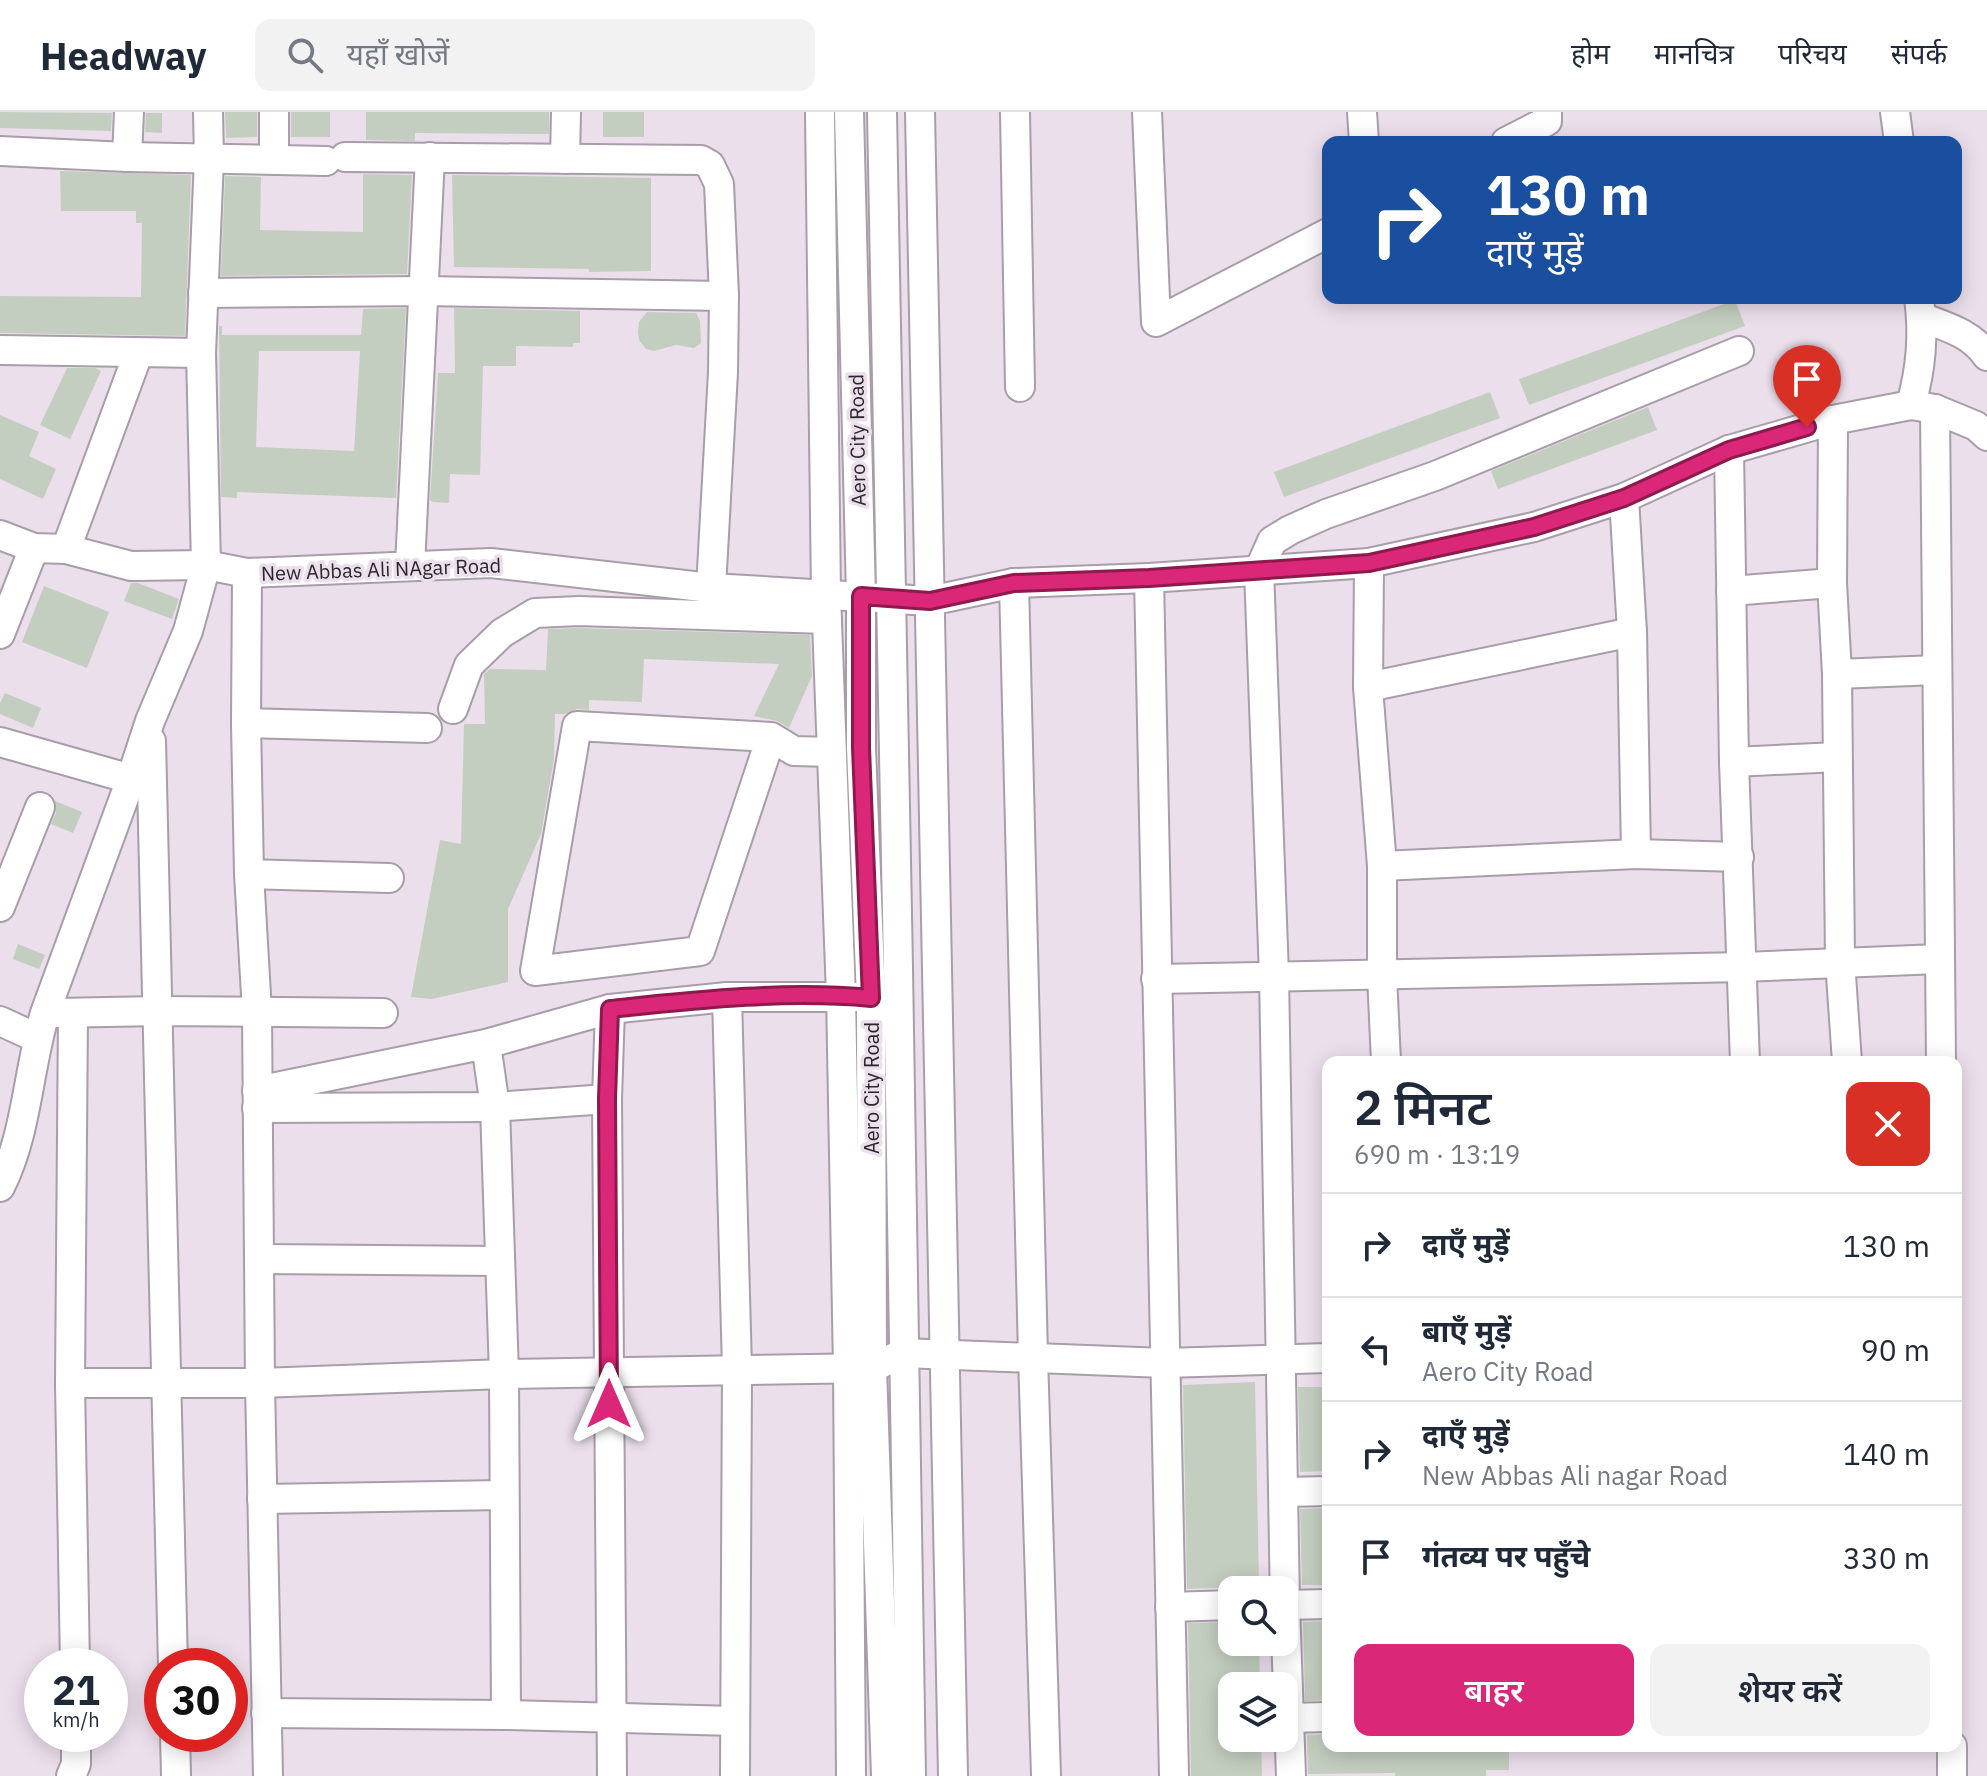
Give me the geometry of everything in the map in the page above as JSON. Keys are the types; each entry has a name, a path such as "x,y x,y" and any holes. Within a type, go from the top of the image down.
{"street":[{"path":"127,157 129,112"},
{"path":"6,1175 41,1025 150,721 188,631 206,565 201,353 208,112"},
{"path":"274,112 274,160"},
{"path":"565,159 566,112"},
{"path":"820,112 826,607 860,1368 851,1776"},
{"name":"Aero City Road","path":"849,112 861,596 861,748 871,998 860,1368 886,1776"},
{"name":"Aero City Road","path":"882,112 894,598 911,1776"},
{"path":"920,112 953,1776"},
{"path":"1015,112 1020,387"},
{"path":"1147,112 1156,322 1322,236"},
{"path":"1362,112 1364,136"},
{"path":"1518,136 1547,121 1547,112"},
{"path":"1895,112 1898,136"},
{"path":"0,151 274,160 430,157 701,160 710,165 719,184 724,296 711,588"},
{"path":"410,566 430,157"},
{"path":"203,293 424,291 724,296"},
{"path":"1941,1056 1937,670 1920,372 1921,315 1970,337 1987,356"},
{"path":"0,350 201,353"},
{"path":"1284,1576 1274,975 1259,570 1272,541 1290,530 1326,514 1435,476 1739,351"},
{"path":"66,549 138,354"},
{"path":"894,598 930,601 1014,583 1149,578 1369,563 1534,527 1624,498 1729,450 1833,420 1923,407 1976,426 1987,436"},
{"path":"1833,420 1832,583 1837,674 1840,961 1847,1056"},
{"path":"1729,450 1734,762 1745,1056"},
{"path":"1624,498 1632,632 1636,854"},
{"name":"New Abbas Ali NAgar Road","path":"0,535 34,548 66,549 131,566 206,565 247,573 491,563 711,588 826,607 861,596 894,598"},
{"path":"0,634 34,548"},
{"path":"1369,563 1368,687 1382,866 1386,1056"},
{"path":"247,573 246,723 249,874 257,1012 268,1776"},
{"path":"1149,578 1174,1776"},
{"path":"1014,583 1046,1776"},
{"path":"1731,591 1832,583"},
{"path":"453,709 469,665 502,633 535,613 826,607"},
{"path":"1368,687 1632,632"},
{"path":"1837,674 1937,670"},
{"path":"150,721 173,1648"},
{"path":"246,723 427,728"},
{"path":"771,737 700,951 535,971 577,726 771,737 794,751 831,752"},
{"path":"0,742 131,779"},
{"path":"1734,762 1837,757"},
{"path":"0,907 40,807"},
{"path":"1382,866 1636,854 1739,857"},
{"path":"249,874 389,878"},
{"path":"1156,979 1743,967 1939,959"},
{"path":"257,1099 486,1044 610,1009 727,997 841,995 871,998"},
{"path":"727,997 737,1369 735,1776"},
{"path":"610,1009 607,1099 612,1776"},
{"path":"0,1021 41,1025 73,1013 159,1011 383,1013"},
{"path":"73,1013 70,1383 75,1648"},
{"path":"486,1044 495,1107 504,1374 506,1715"},
{"path":"257,1099 495,1107 607,1099"},
{"path":"260,1259 499,1261"},
{"path":"70,1383 260,1383 504,1374 860,1368 903,1365 946,1354 1165,1363 1322,1358"},
{"path":"1284,1492 1322,1491"},
{"path":"262,1499 503,1495"},
{"path":"1298,1605 1322,1604"},
{"path":"1170,1607 1218,1605"},
{"path":"266,1713 735,1721"},
{"path":"1298,1718 1322,1717"},
{"path":"71,1776 76,1764 76,1752"},
{"path":"175,1752 176,1776"},
{"path":"1290,1752 1291,1776"},
{"path":"1952,1752 1952,1776"}],"building":[{"path":"0,112 112,113 111,131 0,128"},
{"path":"225,112 257,112 257,137 226,138"},
{"path":"291,112 330,112 330,137 291,137"},
{"path":"366,112 549,112 549,134 415,133 415,141 366,140"},
{"path":"603,112 644,112 644,137 603,137"},
{"path":"146,113 162,113 162,133 145,132"},
{"path":"60,171 191,175 185,336 0,333 0,296 141,297 142,223 136,223 136,211 61,211"},
{"path":"363,174 412,175 407,274 221,276 225,176 261,177 260,230 363,232"},
{"path":"452,175 651,178 651,271 454,267"},
{"path":"1724,304 1737,304 1745,326 1529,405 1519,379"},
{"path":"406,308 396,498 237,492 237,498 221,497 219,326 222,326 222,335 361,335 363,309","holes":["259,351 360,351 354,451 256,447"]},
{"path":"454,308 580,311 580,343 573,343 573,347 516,346 516,366 483,366 480,475 450,474 449,503 433,502 430,500 438,373 455,373"},
{"path":"647,312 696,313 700,321 701,343 694,348 676,345 654,351 646,349 639,340 638,332 639,322"},
{"path":"67,368 95,368 101,371 70,439 40,425"},
{"path":"1490,392 1500,418 1284,497 1274,472"},
{"path":"1648,407 1657,430 1498,489 1491,471"},
{"path":"0,415 39,432 29,456 56,469 43,499 0,479"},
{"path":"131,583 179,599 172,619 124,601"},
{"path":"44,586 109,612 87,668 22,642"},
{"path":"548,629 810,635 812,676 789,728 777,721 754,716 779,664 644,659 642,702 589,700 589,710 555,714 554,759 541,834 508,909 508,982 432,999 411,997 440,840 461,844 464,724 485,724 484,674 490,669 546,670"},
{"path":"5,693 41,708 33,728 0,714 0,703"},
{"path":"55,801 82,812 73,833 51,824 56,813"},
{"path":"18,944 45,955 39,969 13,959"},
{"path":"1255,1382 1259,1576 1218,1576 1218,1588 1187,1589 1183,1385"},
{"path":"1298,1387 1322,1387 1322,1471 1300,1472"},
{"path":"1322,1508 1322,1585 1302,1585 1300,1509"},
{"path":"1322,1621 1322,1700 1305,1701 1303,1622"},
{"path":"1218,1622 1218,1656 1259,1656 1260,1672 1218,1672 1218,1752 1261,1752 1262,1776 1191,1776 1188,1623"},
{"path":"1322,1734 1322,1752 1509,1752 1509,1770 1486,1770 1486,1776 1308,1774 1307,1735"}],"route":[{"path":"609,1404 607,1099 610,1009 727,997 841,995 871,998 861,748 861,596 930,601 1014,583 1149,578 1369,563 1534,527 1624,498 1729,450 1807,427"}]}
